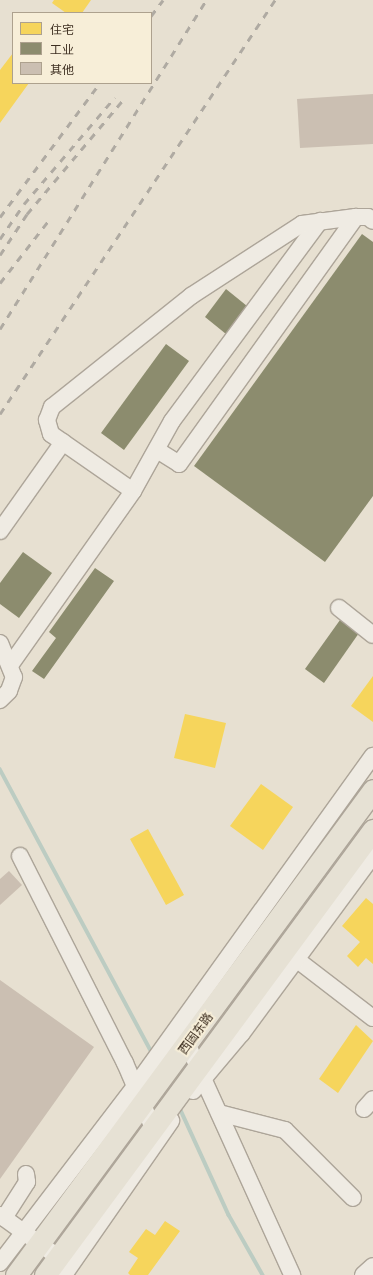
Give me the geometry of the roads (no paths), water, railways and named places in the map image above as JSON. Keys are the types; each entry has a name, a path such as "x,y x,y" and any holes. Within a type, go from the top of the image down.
{"main road":[{"name":"西固东路","path":"16,1275 31,1237 373,790"},
{"name":"西固东路","path":"45,1275 61,1266 160,1125 197,1077 373,830"}],"street":[{"path":"133,491 63,442 48,427 52,407 191,296 302,224 320,220 367,218"},
{"path":"157,450 179,464 367,218"},
{"path":"11,664 133,491 172,421 320,220"},
{"path":"0,531 63,442"},
{"path":"339,608 373,635"},
{"path":"0,643 11,664 14,677 9,690 0,700"},
{"path":"292,1275 218,1113 177,1046 373,756"},
{"path":"197,1077 242,1033 373,855"},
{"path":"20,856 141,1093 160,1125"},
{"path":"296,959 373,1018"},
{"path":"218,1113 285,1130 352,1198"},
{"path":"26,1174 25,1185 2,1217 31,1237 61,1266"},
{"path":"0,1262 31,1237"},
{"path":"363,1275 373,1266"}],"waterway":[{"path":"0,769 153,1054"},
{"path":"179,1106 229,1215 263,1275"}],"railway":[{"path":"152,15 163,0"},
{"path":"0,329 206,0"},
{"path":"0,414 275,0"},
{"path":"0,217 99,84"},
{"path":"0,239 24,204 115,97"},
{"path":"0,255 27,214 123,100"},
{"path":"0,283 49,220"}]}
